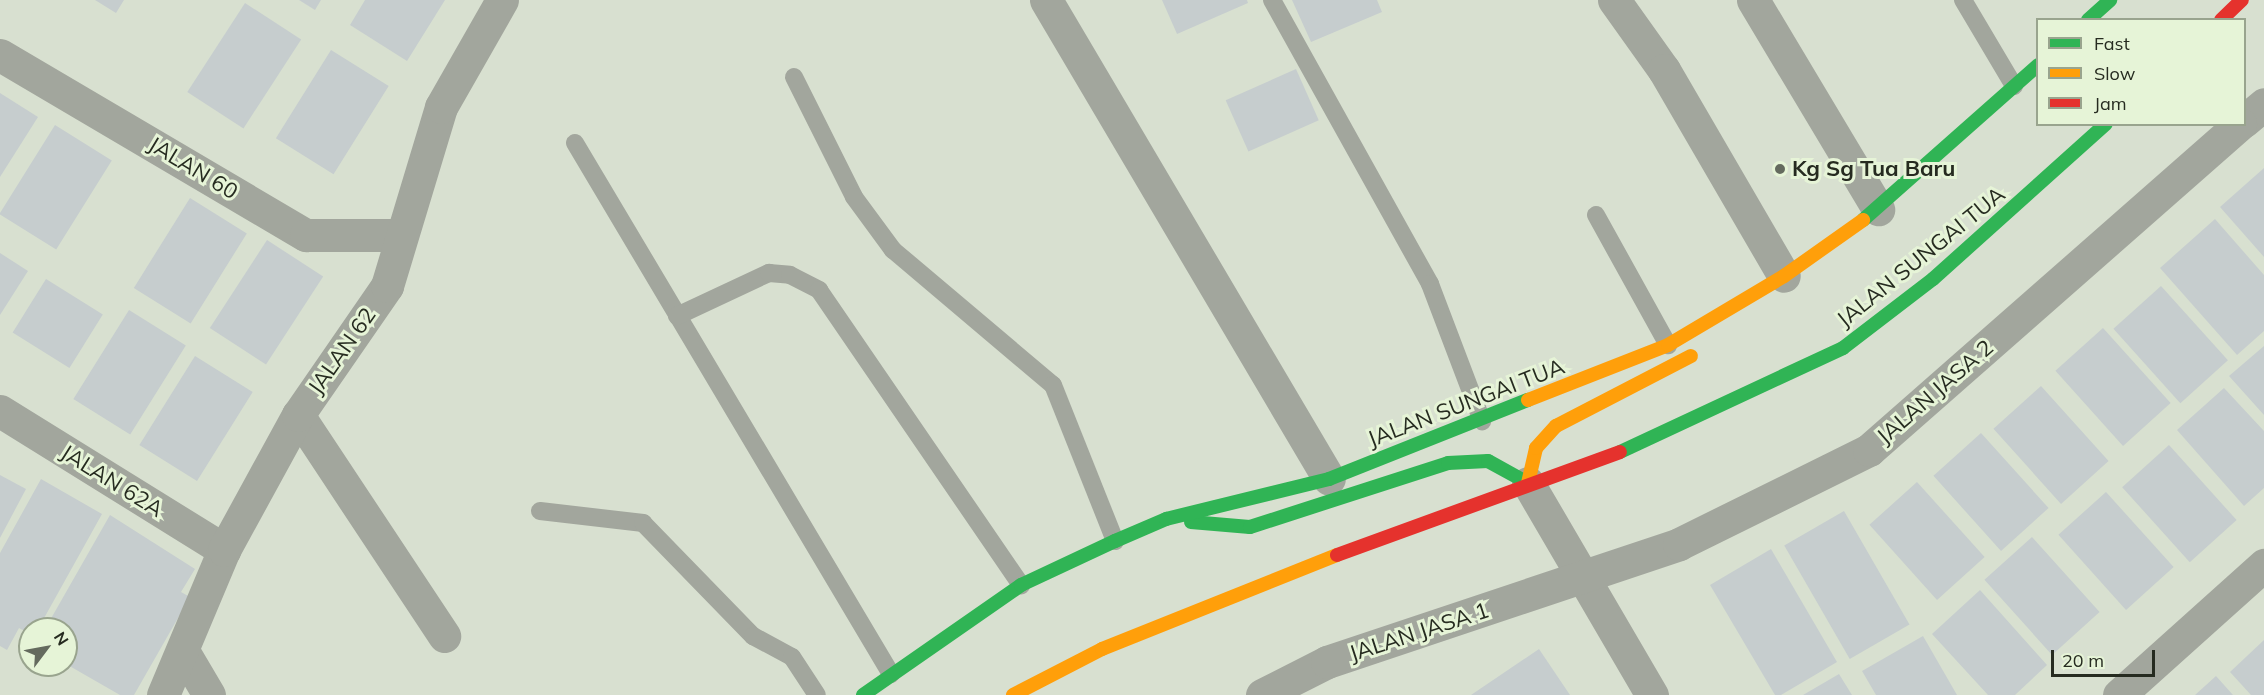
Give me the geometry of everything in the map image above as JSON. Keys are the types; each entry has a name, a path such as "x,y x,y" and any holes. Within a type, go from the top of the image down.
{"main road":[{"path":"2090,18 2110,0"},
{"path":"2223,18 2242,0"},
{"name":"JALAN SUNGAI TUA","path":"863,695 1021,585 1115,541 1166,519 1329,479 1482,422 1668,345 1784,276 1878,209 2036,66"},
{"name":"JALAN SUNGAI TUA","path":"1013,695 1102,648 1242,590 1684,427 1843,348 1933,279 2104,126"},
{"path":"1166,519 1250,527 1448,463 1488,461 1528,483 1536,448 1556,426 1703,344 1745,299"}],"street":[{"name":"JALAN 62","path":"163,695 224,550 298,415 387,286 398,235 441,107 502,0"},
{"path":"1046,0 1329,479"},
{"path":"1614,0 1664,70 1784,276"},
{"path":"1754,0 1878,209"},
{"name":"JALAN 60","path":"0,55 306,235 398,235"},
{"path":"2246,119 2264,104"},
{"name":"JALAN JASA 2","path":"1580,580 1679,544 1869,450 2238,126"},
{"name":"JALAN 62A","path":"0,411 224,550"},
{"path":"298,415 444,636"},
{"path":"1528,483 1580,580 1652,695"},
{"path":"2119,695 2264,565"},
{"name":"JALAN JASA 1","path":"1262,694 1328,662 1580,580"},
{"path":"183,651 209,695"}],"lane":[{"path":"1272,0 1430,284 1482,422"},
{"path":"1963,0 2014,86"},
{"path":"2081,0 2090,18"},
{"path":"794,77 854,197 893,250 1053,385 1115,541"},
{"path":"575,143 891,674"},
{"path":"1596,216 1668,345"},
{"path":"677,316 769,273 790,275 819,290 1021,585"},
{"path":"540,511 643,523 753,636 792,657 817,695"}],"building":[{"path":"95,0 124,0 116,13"},
{"path":"299,0 321,0 315,10"},
{"path":"365,0 445,0 407,61 350,25"},
{"path":"1162,0 1247,0 1248,3 1177,34"},
{"path":"1292,0 1377,0 1382,12 1311,42"},
{"path":"245,3 301,39 243,128 187,92"},
{"path":"331,50 389,86 334,174 276,138"},
{"path":"1296,69 1319,120 1248,151 1226,100"},
{"path":"0,93 38,117 0,177"},
{"path":"55,125 112,161 56,250 0,214"},
{"path":"2264,168 2264,257 2220,207"},
{"path":"190,198 247,234 191,323 134,288"},
{"path":"2215,219 2264,275 2264,331 2237,355 2160,268"},
{"path":"267,240 323,276 266,365 210,328"},
{"path":"0,253 28,271 0,315"},
{"path":"46,279 103,315 69,368 13,332"},
{"path":"2161,286 2228,360 2180,403 2113,329"},
{"path":"129,310 186,346 130,435 73,399"},
{"path":"2103,328 2171,403 2123,446 2055,371"},
{"path":"2264,346 2264,415 2229,376"},
{"path":"195,356 253,392 197,481 139,445"},
{"path":"2041,386 2109,461 2061,504 1993,429"},
{"path":"2224,388 2264,431 2264,488 2244,506 2177,430"},
{"path":"1981,433 2049,508 2001,551 1933,476"},
{"path":"2169,445 2237,520 2190,562 2122,487"},
{"path":"0,475 26,489 0,538"},
{"path":"41,479 102,514 45,617 18,617 18,630 7,650 0,646 0,553"},
{"path":"1917,482 1985,557 1937,600 1869,525"},
{"path":"2106,492 2174,567 2126,610 2058,535"},
{"path":"1844,511 1910,624 1850,659 1784,546"},
{"path":"110,515 195,569 181,592 190,597 134,695 120,695 78,671 78,617 52,617"},
{"path":"2032,537 2100,612 2052,655 1984,580"},
{"path":"1771,549 1837,662 1781,695 1775,695 1710,585"},
{"path":"1980,590 2047,665 2015,695 1988,695 1932,634"},
{"path":"1923,636 1957,695 1876,695 1862,671"},
{"path":"2264,640 2264,695 2251,695 2230,672"},
{"path":"1539,649 1570,695 1471,695"},
{"path":"1839,674 1852,695 1803,695"},
{"path":"2216,676 2233,695 2195,695"}],"traffic: fast":[{"path":"2090,18 2110,0"},
{"path":"1863,220 2036,67"},
{"path":"1620,452 1843,348 1933,279 2104,126"},
{"path":"863,695 1021,585 1115,541 1166,519 1329,479 1528,400"},
{"path":"1191,522 1250,527 1448,463 1488,461 1528,483"}],"traffic: slow":[{"path":"1528,400 1668,345 1784,276 1863,220"},
{"path":"1528,483 1536,448 1556,426 1691,356"},
{"path":"1013,695 1102,649 1337,555"}],"traffic: jam":[{"path":"2223,18 2242,0"},
{"path":"1337,555 1620,452"}],"place":[{"name":"Kg Sg Tua Baru","path":"1780,169"}]}
